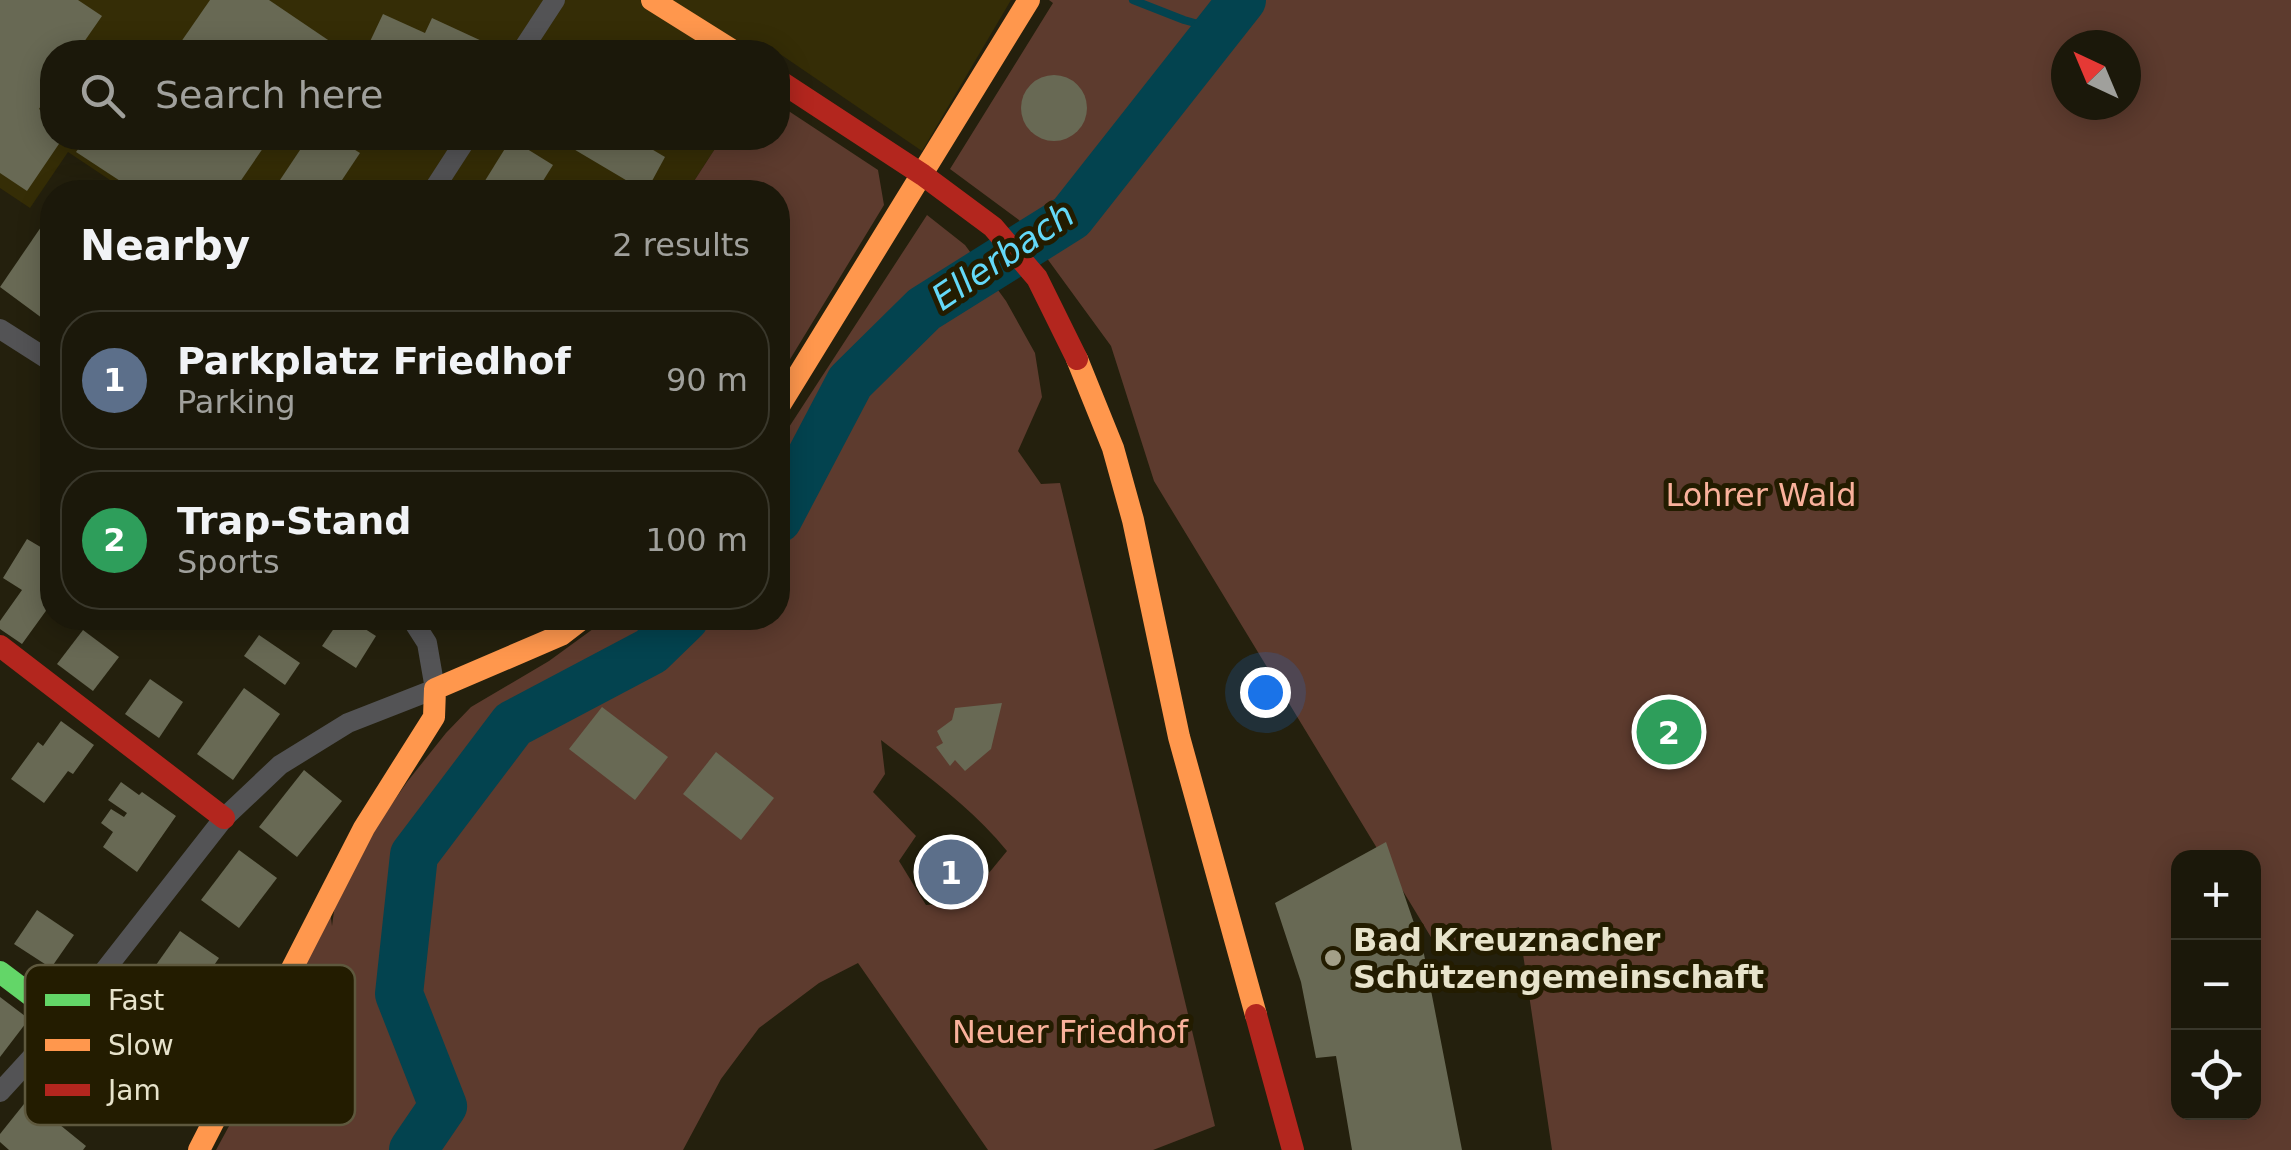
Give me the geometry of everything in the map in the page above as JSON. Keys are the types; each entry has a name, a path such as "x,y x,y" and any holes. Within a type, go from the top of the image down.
{"street":[{"path":"529,40 555,0"},
{"path":"652,0 717,40"},
{"path":"790,389 1029,0"},
{"path":"790,88 992,227 1037,278 1071,343 1113,448 1137,537 1178,738 1293,1150"},
{"path":"440,180 459,150"},
{"path":"0,328 40,354"},
{"path":"294,965 364,828 434,717 435,689 427,643 418,630"},
{"path":"109,965 224,818 280,765 348,722 435,689 567,630"},
{"path":"0,646 224,818"},
{"path":"0,972 25,991"},
{"path":"0,1092 25,1065"},
{"path":"199,1150 212,1125"}],"shaded area":[{"path":"0,0 1011,0 922,151 790,61 790,40 40,40 40,150 714,150 695,180 110,180 68,152 49,180 40,180 40,193 30,208 0,188"}],"green space":[{"name":"Lohrer Wald","path":"1049,0 2291,0 2291,1150 1552,1150 1519,927 1440,952 1154,481 1111,346 1019,220 950,169 1053,3"},
{"path":"790,112 878,170 884,205 790,359 790,180 695,180 714,150 790,150"},
{"name":"Neuer Friedhof","path":"927,215 965,245 1006,301 1035,353 1042,397 1018,451 1041,484 1060,483 1215,1126 1153,1150 988,1150 858,963 819,983 759,1028 721,1079 683,1150 216,1150 230,1125 355,1125 355,965 300,965 328,895 332,926 338,882 446,733 471,707 549,661 592,630 790,630 790,426","holes":["881,740 931,779 1007,851 965,902 926,905 899,861 916,836 873,792 885,774"]}],"building":[{"path":"0,0 78,0 102,16 85,40 40,40 40,150 55,150 27,191 0,173"},
{"path":"210,0 269,0 328,40 182,40"},
{"path":"383,14 425,33 432,18 480,40 371,40"},
{"path":"1054,75 1077,85 1087,108 1077,131 1054,141 1031,131 1021,108 1031,85"},
{"path":"262,150 241,180 119,180 76,152"},
{"path":"300,150 360,153 342,180 280,180"},
{"path":"504,150 529,150 553,165 544,180 485,180"},
{"path":"575,150 653,150 665,157 653,180 626,180"},
{"path":"40,229 40,317 0,287"},
{"path":"27,539 40,547 40,619 22,644 0,629 0,621 22,590 3,578"},
{"path":"83,630 119,657 93,691 57,664"},
{"path":"333,630 367,630 376,636 356,668 322,646"},
{"path":"259,635 300,663 285,685 244,656"},
{"path":"150,679 183,702 159,738 125,714"},
{"path":"244,688 280,714 233,780 197,754"},
{"path":"1002,703 991,749 965,771 955,760 950,766 936,747 943,743 937,731 952,720 955,708"},
{"path":"602,707 668,757 635,800 569,749"},
{"path":"61,721 94,745 73,774 68,771 44,803 11,779 38,742 43,746"},
{"path":"716,752 774,798 741,840 683,794"},
{"path":"304,770 342,801 297,857 259,827"},
{"path":"121,782 176,816 137,872 103,847 113,832 101,823 111,809 124,817 127,813 108,800"},
{"path":"1386,842 1423,949 1462,1150 1352,1150 1336,1056 1316,1058 1301,982 1275,903"},
{"path":"239,850 277,878 239,928 201,900"},
{"path":"37,910 74,935 53,965 46,965 14,944"},
{"path":"180,931 219,958 214,965 156,965"},
{"path":"0,997 25,1016 25,1024 0,1057"},
{"path":"25,1103 25,1125 60,1125 86,1146 83,1150 9,1150 0,1142 0,1134"}],"waterway":[{"path":"1133,0 1220,30"},
{"name":"Ellerbach","path":"790,496 850,382 924,309 1071,217 1242,0"},
{"name":"Ellerbach","path":"413,1150 443,1106 399,994 414,855 513,724 651,651 673,630"}],"traffic: fast":[{"path":"0,972 25,991"}],"traffic: slow":[{"path":"652,0 716,40"},
{"path":"790,388 1029,0"},
{"path":"1077,359 1113,448 1133,520 1179,737 1256,1015"},
{"path":"294,965 364,828 434,717 435,689 567,630"},
{"path":"199,1150 212,1125"}],"traffic: jam":[{"path":"790,88 923,175 993,227 1037,278 1077,359"},
{"path":"0,646 224,818"},
{"path":"1256,1015 1293,1150"}],"place":[{"name":"Trap-Stand","path":"1669,732"},
{"name":"Parkplatz Friedhof","path":"951,872"},
{"name":"Bad Kreuznacher Schützengemeinschaft","path":"1333,958"}]}
